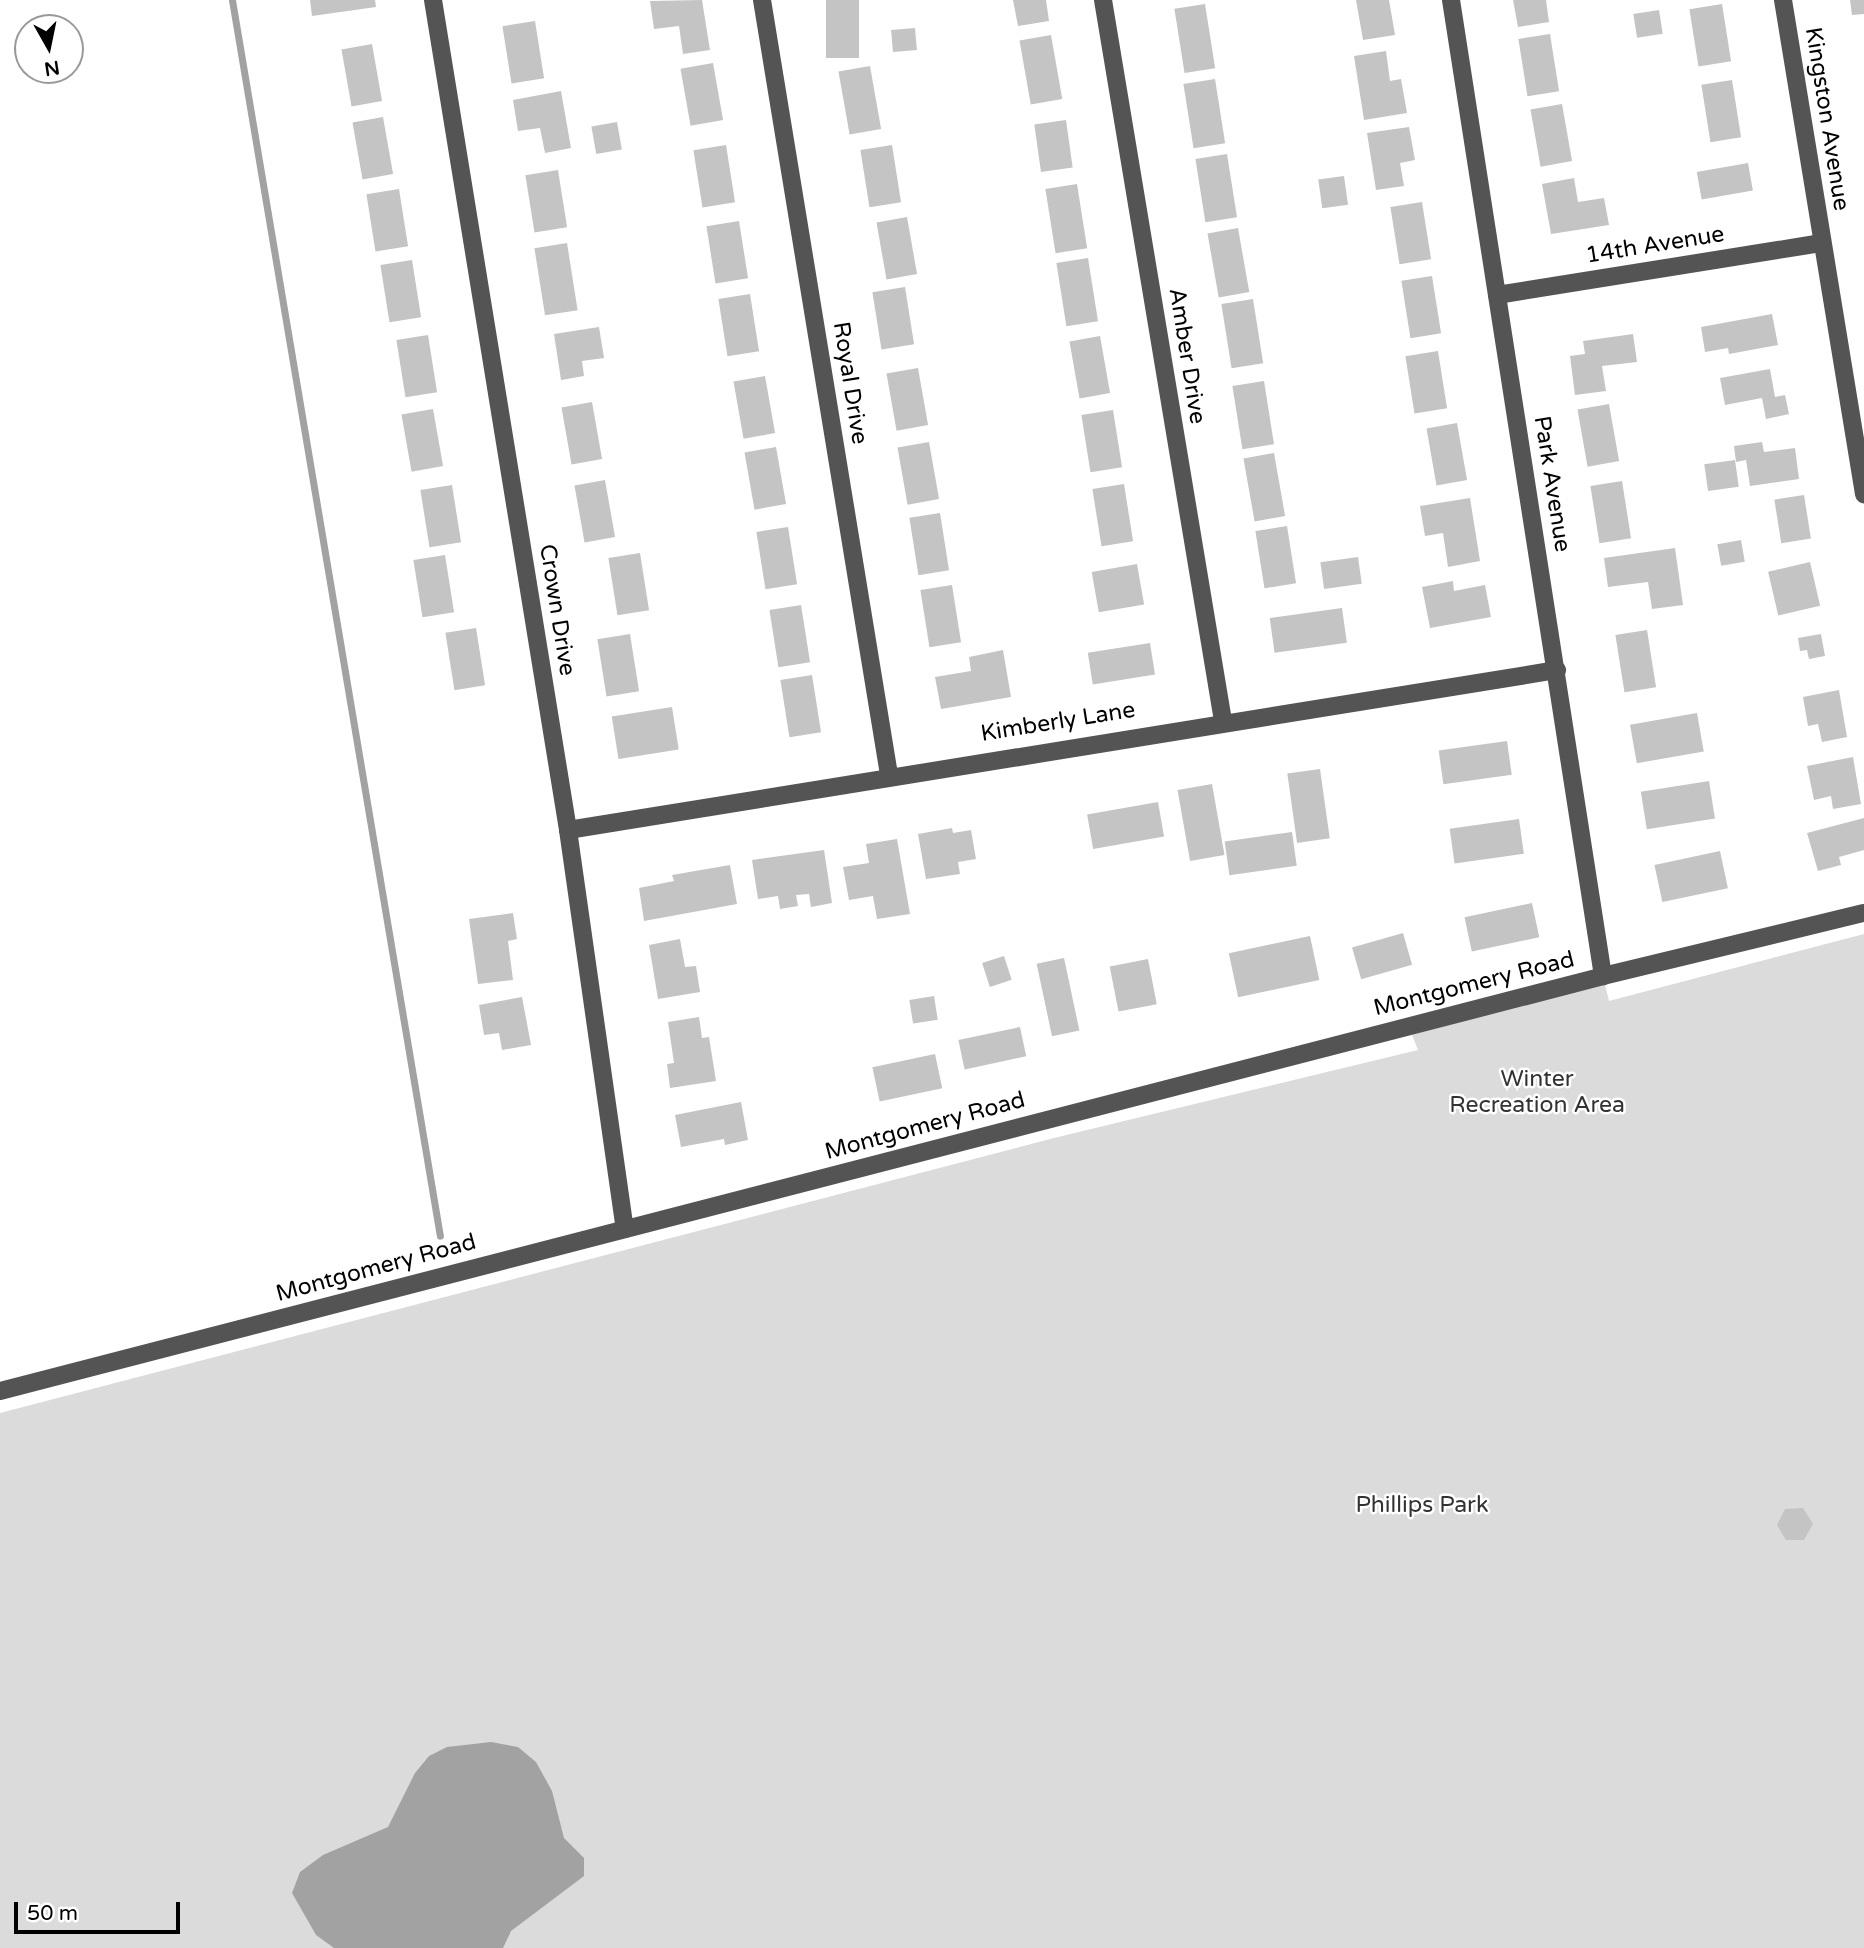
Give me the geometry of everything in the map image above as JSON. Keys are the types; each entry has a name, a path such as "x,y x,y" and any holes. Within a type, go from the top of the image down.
{"street":[{"name":"Crown Drive","path":"433,0 568,830 625,1229"},
{"name":"Royal Drive","path":"762,0 889,775"},
{"name":"Amber Drive","path":"1103,0 1223,721"},
{"name":"Park Avenue","path":"1451,0 1603,976"},
{"name":"Kingston Avenue","path":"1783,0 1822,243 1856,396 1864,494"},
{"name":"14th Avenue","path":"1497,295 1822,243"},
{"name":"Kimberly Lane","path":"568,830 889,775 1557,670"},
{"name":"Montgomery Road","path":"0,1391 1603,976 1864,913"}],"green space":[{"name":"Phillips Park","path":"1864,934 1864,1948 0,1948 0,1413 1054,1138 1418,1050 1412,1035 1603,976 1609,1001"}],"shaded area":[{"path":"491,1742 518,1747 536,1762 552,1791 564,1838 584,1858 584,1876 511,1931 503,1948 334,1948 316,1935 292,1893 300,1872 323,1855 388,1827 415,1773 429,1756 447,1747"}],"building":[{"path":"310,0 375,0 376,7 312,16"},
{"path":"702,0 710,50 683,54 679,26 654,29 650,1"},
{"path":"826,0 859,0 859,58 826,58"},
{"path":"1013,0 1046,0 1049,21 1018,26"},
{"path":"1356,0 1389,0 1395,35 1363,40"},
{"path":"1513,0 1546,0 1549,22 1518,27"},
{"path":"1850,0 1864,0 1864,14 1852,15"},
{"path":"1205,4 1215,68 1185,73 1174,9"},
{"path":"1722,4 1731,61 1698,66 1689,9"},
{"path":"1659,10 1663,34 1637,38 1633,14"},
{"path":"535,21 544,78 511,83 502,26"},
{"path":"915,28 917,50 893,52 891,30"},
{"path":"1550,34 1559,91 1527,96 1518,39"},
{"path":"1051,35 1062,99 1031,105 1019,41"},
{"path":"372,44 382,101 352,107 341,49"},
{"path":"1386,51 1390,81 1401,79 1407,113 1364,120 1354,56"},
{"path":"713,63 723,120 691,126 681,69"},
{"path":"870,66 881,129 850,135 838,72"},
{"path":"1215,79 1225,143 1194,148 1183,84"},
{"path":"1732,80 1741,137 1710,142 1701,85"},
{"path":"561,91 571,148 545,153 540,128 518,131 513,100"},
{"path":"1562,104 1572,161 1541,167 1530,110"},
{"path":"383,117 393,174 363,180 352,122"},
{"path":"1066,120 1073,168 1041,172 1034,124"},
{"path":"617,122 622,150 596,154 591,127"},
{"path":"1409,127 1415,160 1400,163 1404,186 1376,190 1367,133"},
{"path":"726,145 735,202 702,207 693,150"},
{"path":"892,145 901,202 869,207 860,150"},
{"path":"1227,154 1237,217 1205,222 1195,159"},
{"path":"1748,163 1753,191 1702,200 1697,172"},
{"path":"558,170 567,227 534,232 525,175"},
{"path":"1344,176 1348,205 1322,208 1318,180"},
{"path":"1574,178 1578,202 1604,198 1609,225 1551,234 1542,184"},
{"path":"1077,184 1087,248 1056,253 1045,189"},
{"path":"399,189 408,246 375,251 366,194"},
{"path":"1422,202 1431,259 1399,264 1390,207"},
{"path":"907,217 917,274 887,280 876,222"},
{"path":"739,221 748,278 715,283 706,226"},
{"path":"1238,228 1249,292 1219,297 1207,233"},
{"path":"567,243 578,310 545,315 534,248"},
{"path":"1088,258 1098,321 1066,326 1056,263"},
{"path":"412,260 421,317 389,322 380,265"},
{"path":"1432,276 1441,333 1410,338 1401,281"},
{"path":"905,287 914,344 881,349 872,292"},
{"path":"750,294 759,351 727,356 718,299"},
{"path":"1253,299 1263,363 1232,368 1221,304"},
{"path":"1772,314 1778,345 1729,354 1728,348 1705,352 1701,327"},
{"path":"599,327 604,358 582,361 584,376 561,380 554,334"},
{"path":"1633,334 1637,362 1602,366 1606,391 1575,395 1570,356 1585,354 1583,341"},
{"path":"428,335 437,392 405,397 396,340"},
{"path":"1100,336 1110,393 1080,399 1069,341"},
{"path":"1438,351 1447,408 1414,413 1405,356"},
{"path":"918,368 928,425 897,431 886,374"},
{"path":"1770,369 1775,397 1785,395 1789,414 1766,419 1762,398 1725,405 1720,378"},
{"path":"765,376 775,433 744,439 733,382"},
{"path":"1264,381 1274,444 1242,449 1232,386"},
{"path":"592,402 602,459 572,465 561,407"},
{"path":"1609,404 1619,461 1588,467 1577,410"},
{"path":"433,409 443,466 412,472 401,415"},
{"path":"1113,410 1122,467 1090,472 1081,415"},
{"path":"1457,423 1467,480 1437,486 1426,428"},
{"path":"929,442 939,499 908,505 897,448"},
{"path":"1762,442 1764,452 1795,448 1799,479 1750,486 1746,460 1736,462 1734,446"},
{"path":"776,447 786,504 755,510 744,453"},
{"path":"1274,453 1285,516 1255,521 1243,458"},
{"path":"1735,460 1739,487 1708,491 1704,464"},
{"path":"605,480 615,537 585,543 574,485"},
{"path":"1622,481 1631,538 1599,543 1590,486"},
{"path":"1124,484 1133,541 1101,546 1092,489"},
{"path":"452,485 461,542 429,547 420,490"},
{"path":"1804,495 1811,538 1781,543 1774,500"},
{"path":"1470,498 1480,561 1448,567 1443,533 1425,536 1420,506"},
{"path":"940,513 949,570 918,575 909,518"},
{"path":"1287,526 1296,583 1264,588 1255,531"},
{"path":"788,527 797,584 765,589 756,532"},
{"path":"1741,540 1745,562 1721,566 1717,544"},
{"path":"1675,548 1683,605 1652,609 1648,582 1608,587 1604,558"},
{"path":"640,553 649,610 617,615 608,558"},
{"path":"445,555 454,612 422,617 413,560"},
{"path":"1358,557 1362,584 1324,589 1320,562"},
{"path":"1810,562 1820,606 1778,616 1768,572"},
{"path":"1137,564 1144,604 1099,612 1092,572"},
{"path":"1453,581 1454,591 1485,585 1491,617 1430,628 1422,587"},
{"path":"952,585 961,642 929,647 920,590"},
{"path":"801,605 810,662 778,667 769,610"},
{"path":"1342,608 1347,643 1275,653 1270,618"},
{"path":"476,628 485,685 454,690 445,633"},
{"path":"1647,630 1656,687 1624,692 1615,635"},
{"path":"630,634 639,691 606,696 597,639"},
{"path":"1821,634 1825,656 1809,659 1807,650 1800,651 1798,638"},
{"path":"1150,643 1155,675 1093,684 1088,653"},
{"path":"1003,650 1011,697 941,709 935,677 971,671 969,657"},
{"path":"812,675 821,732 789,737 780,680"},
{"path":"1839,690 1847,737 1822,742 1818,724 1808,726 1803,697"},
{"path":"672,707 679,749 618,759 612,717"},
{"path":"1697,713 1704,751 1637,763 1630,725"},
{"path":"1507,741 1512,775 1443,784 1439,751"},
{"path":"1853,757 1861,804 1833,809 1831,796 1814,800 1807,766"},
{"path":"1320,769 1330,838 1297,843 1287,774"},
{"path":"1709,781 1715,819 1647,829 1641,792"},
{"path":"1212,784 1225,855 1190,861 1178,790"},
{"path":"1158,802 1164,836 1093,849 1087,815"},
{"path":"1864,818 1864,850 1839,857 1841,865 1818,871 1807,833"},
{"path":"1519,819 1524,854 1455,863 1450,829"},
{"path":"952,828 953,833 971,830 976,859 958,862 960,874 926,879 918,834"},
{"path":"1292,832 1297,866 1229,875 1225,841"},
{"path":"897,839 910,914 877,919 873,896 849,900 843,867 869,863 866,844"},
{"path":"824,850 832,903 811,907 809,894 796,895 798,906 780,909 778,896 758,899 752,860"},
{"path":"1720,851 1728,888 1662,902 1654,865"},
{"path":"730,865 737,904 644,921 639,888 674,881 672,875"},
{"path":"1532,903 1539,937 1472,952 1465,917"},
{"path":"513,913 517,939 508,941 513,980 478,984 469,919"},
{"path":"1403,933 1412,965 1361,979 1352,948"},
{"path":"1310,936 1319,980 1238,997 1229,953"},
{"path":"680,939 685,967 696,966 700,992 658,999 649,945"},
{"path":"1004,956 1012,980 990,987 982,963"},
{"path":"1064,958 1079,1030 1052,1036 1037,964"},
{"path":"1148,959 1157,1004 1118,1012 1110,966"},
{"path":"934,996 938,1020 913,1024 909,1000"},
{"path":"522,997 531,1045 502,1050 499,1033 484,1035 479,1005"},
{"path":"699,1017 702,1038 709,1037 716,1081 670,1088 667,1064 674,1063 668,1022"},
{"path":"1020,1027 1026,1056 965,1069 958,1040"},
{"path":"935,1054 942,1088 880,1102 872,1067"},
{"path":"741,1102 748,1140 725,1145 724,1139 681,1147 675,1115"},
{"path":"1803,1508 1813,1524 1804,1540 1786,1540 1777,1525 1785,1509"}],"waterway":[{"path":"232,0 440,1236"}],"park label":[{"name":"Winter Recreation Area","path":"1537,1092"}]}
